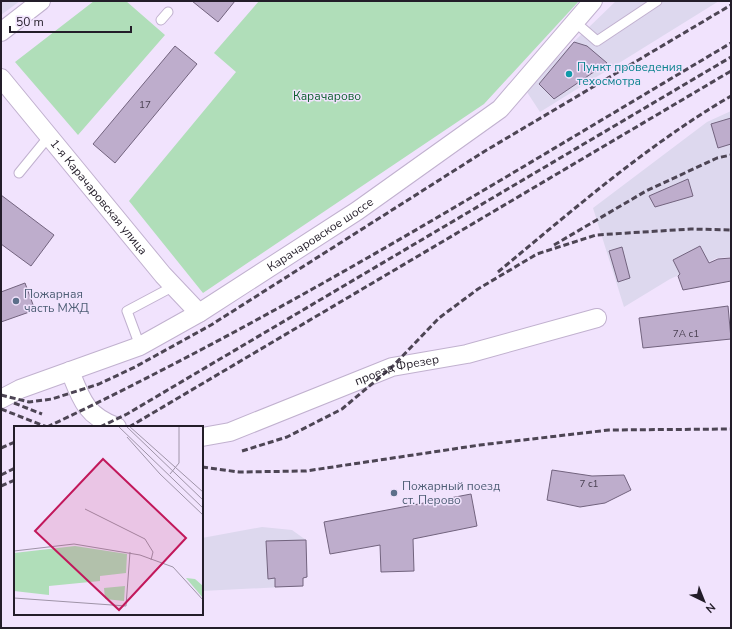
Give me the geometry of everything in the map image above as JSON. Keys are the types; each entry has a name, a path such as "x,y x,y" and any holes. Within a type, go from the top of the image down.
{"street":[{"path":"1,32 41,1"},
{"name":"Карачаровское шоссе","path":"1,399 20,389 140,346 199,313 357,212 500,109 593,1"},
{"name":"1-я Карачаровская улица","path":"1,78 174,286 199,313"},
{"name":"проезд Фрезер","path":"203,437 230,432 392,367 467,354 597,318"},
{"path":"70,370 84,404 95,417 115,426"}],"lane":[{"path":"575,22 597,41 657,1"},
{"path":"161,20 168,12"},
{"path":"19,173 50,136"},
{"path":"140,346 128,311 174,286"}],"shaded area":[{"path":"1,1 20,1 1,15"},
{"path":"616,1 719,1 540,112 525,89"},
{"path":"731,111 731,257 717,258 670,279 624,307 593,208 707,122"},
{"path":"262,527 292,530 306,540 307,577 303,578 303,586 203,591 203,538"}],"green space":[{"path":"94,1 126,1 165,35 78,135 15,62"},
{"name":"Карачарово","path":"259,1 579,1 484,104 203,293 129,201 236,72 214,53"}],"building":[{"path":"192,1 235,1 218,22"},
{"name":"Пункт проведения техосмотра","path":"574,42 587,46 607,63 554,99 539,84"},
{"path":"175,46 197,64 115,163 93,144"},
{"path":"731,118 731,144 718,148 711,124"},
{"path":"688,179 693,196 655,207 649,196"},
{"path":"1,195 54,235 31,266 1,244"},
{"path":"700,246 709,263 718,259 731,258 731,281 683,290 678,276 680,274 673,260"},
{"path":"622,247 630,278 618,282 609,251"},
{"name":"Пожарная часть МЖД","path":"25,283 35,310 1,322 1,292"},
{"path":"728,306 731,339 643,348 639,318"},
{"path":"552,470 592,476 624,475 631,490 605,503 580,507 547,500"},
{"path":"471,494 477,526 413,539 414,571 381,572 380,545 330,554 324,522"},
{"path":"306,540 307,577 303,578 303,586 275,587 275,578 268,579 266,541"}],"railway":[{"path":"1,395 29,402 52,399 99,384 135,367 211,325 485,151 731,5"},
{"path":"49,426 135,384 222,338 394,243 731,43"},
{"path":"102,426 127,414 731,57"},
{"path":"131,426 731,71"},
{"path":"498,272 640,157 670,135 731,96"},
{"path":"554,245 646,191 717,158 731,155"},
{"path":"242,451 287,437 342,409 392,367 439,318 478,289 537,254 596,235 691,229 731,230"},
{"path":"14,403 42,414"},
{"path":"1,409 44,426"},
{"path":"203,467 239,472 306,471 480,445 609,430 731,429"},
{"path":"1,448 14,442"},
{"path":"1,475 14,468"},
{"path":"1,486 14,480"}],"place":[{"name":"Пункт проведения техосмотра","path":"569,74"},
{"name":"Пожарная часть МЖД","path":"16,301"},
{"name":"Пожарный поезд ст. Перово","path":"394,493"}]}
